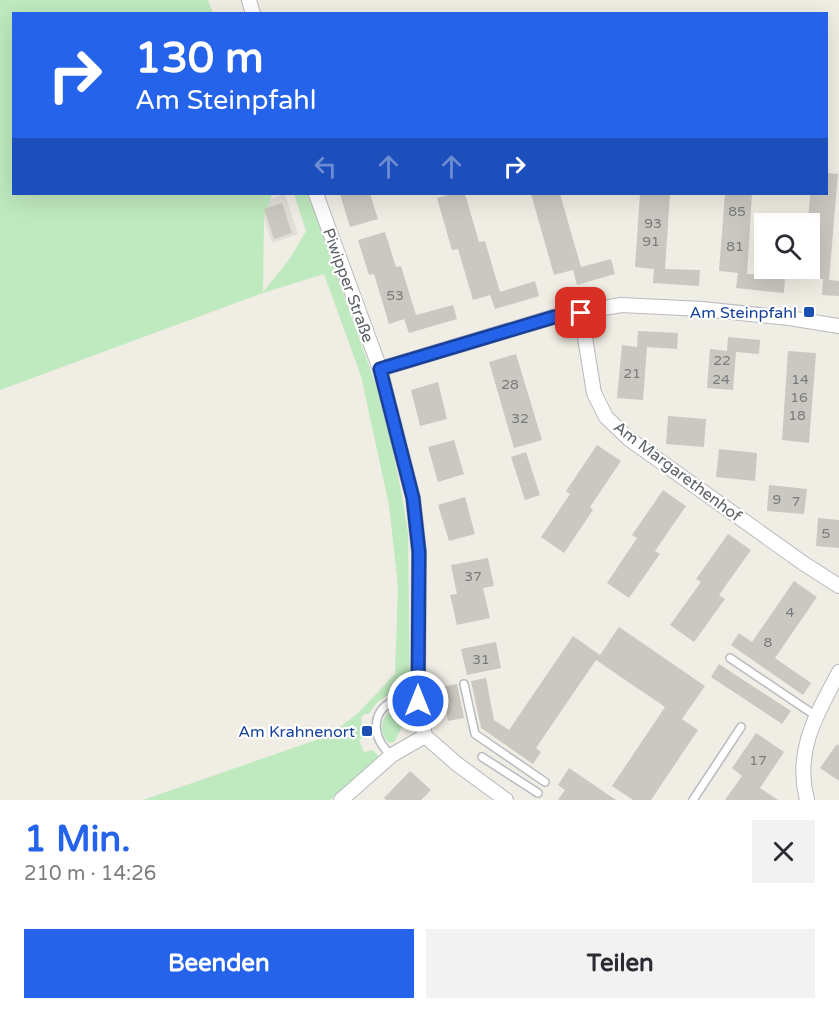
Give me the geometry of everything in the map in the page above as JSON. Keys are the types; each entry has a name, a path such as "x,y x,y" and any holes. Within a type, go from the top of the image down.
{"street":[{"name":"Piwipper Straße","path":"316,195 380,369 413,498 419,552 418,701 425,736"},
{"path":"380,369 554,317 621,305 702,309 839,326"},
{"name":"Am Margarethenhof","path":"581,313 594,393 606,417 629,439 803,563 839,586"},
{"path":"807,800 803,783 804,748 816,716 839,672"},
{"path":"341,800 392,755 425,736 457,764 506,800"}],"lane":[{"path":"730,657 816,716"},
{"path":"464,684 475,735 545,782"},
{"path":"392,755 381,746 378,739 376,730 379,715 388,704 398,700 418,701"},
{"path":"693,800 741,727"},
{"path":"482,758 538,793"}],"shaded area":[{"path":"285,195 298,234 272,243 259,203"}],"green space":[{"path":"0,0 208,0 213,12 12,12 12,195 272,195 264,218 263,292 291,257 306,231 294,195 308,195 385,411 408,533 410,692 386,696 369,714 364,714 361,718 364,737 359,740 364,752 373,750 379,757 330,800 143,800 328,736 357,714 395,674 398,586 389,505 361,376 324,274 263,293 0,390"},
{"path":"399,707 408,709 404,724 394,742 389,743 383,733 383,722 388,713"}],"building":[{"path":"828,173 838,174 829,280 839,281 839,296 822,295 823,279 820,279 820,213 809,213 810,195 828,195"},
{"path":"340,195 370,195 378,219 350,227"},
{"path":"465,195 479,242 485,241 500,292 535,281 539,296 495,309 490,295 473,300 458,249 452,250 437,198"},
{"path":"531,195 560,195 581,267 611,259 615,274 577,285 573,270 554,275"},
{"path":"640,195 670,195 665,269 700,270 699,286 653,283 654,269 635,267"},
{"path":"725,195 752,195 747,274 754,275 754,279 785,279 784,293 736,288 738,273 719,271"},
{"path":"282,203 292,233 274,239 264,209"},
{"path":"385,232 396,267 401,266 416,315 453,305 457,319 409,333 404,319 389,324 374,274 369,275 358,240"},
{"path":"638,331 678,333 677,349 647,347 643,400 617,398 622,345 637,347"},
{"path":"728,337 760,340 759,354 736,352 733,390 707,388 710,349 727,351"},
{"path":"788,351 816,353 809,443 782,440"},
{"path":"516,354 542,440 514,448 489,362"},
{"path":"438,382 447,419 420,426 411,390"},
{"path":"668,416 706,419 704,447 666,444"},
{"path":"454,440 464,474 438,482 428,447"},
{"path":"597,445 621,461 590,507 593,510 564,553 541,537 570,494 566,491"},
{"path":"719,449 757,453 755,481 716,477"},
{"path":"526,452 540,495 525,500 511,457"},
{"path":"769,485 807,489 804,514 767,511"},
{"path":"663,490 686,506 655,551 660,554 629,598 607,583 637,538 632,535"},
{"path":"465,497 475,534 449,541 438,505"},
{"path":"818,518 839,520 839,548 816,546"},
{"path":"728,534 751,550 719,595 725,599 694,642 670,625 701,582 696,579"},
{"path":"488,558 494,586 483,588 490,618 457,625 450,595 457,594 451,565"},
{"path":"794,581 817,597 775,658 811,683 803,695 731,645 739,633 752,642"},
{"path":"619,627 705,686 682,719 698,730 651,800 633,800 612,786 665,707 596,660 536,748 541,752 533,764 481,728 471,681 486,678 494,720 509,730 573,636 600,655"},
{"path":"496,642 501,668 467,675 461,649"},
{"path":"719,664 791,711 782,724 711,677"},
{"path":"457,684 464,718 448,721 442,687"},
{"path":"756,733 784,752 760,788 778,800 725,800 742,776 732,768"},
{"path":"837,744 839,746 839,781 820,768"},
{"path":"569,768 616,800 558,800 565,790 558,785"},
{"path":"410,771 431,790 421,800 386,800 384,798"}],"place":[{"name":"Am Steinpfahl","path":"809,312"},
{"name":"Am Krahnenort","path":"367,731"}],"route":[{"path":"418,701 419,552 413,498 380,369 554,317 581,313"}]}
